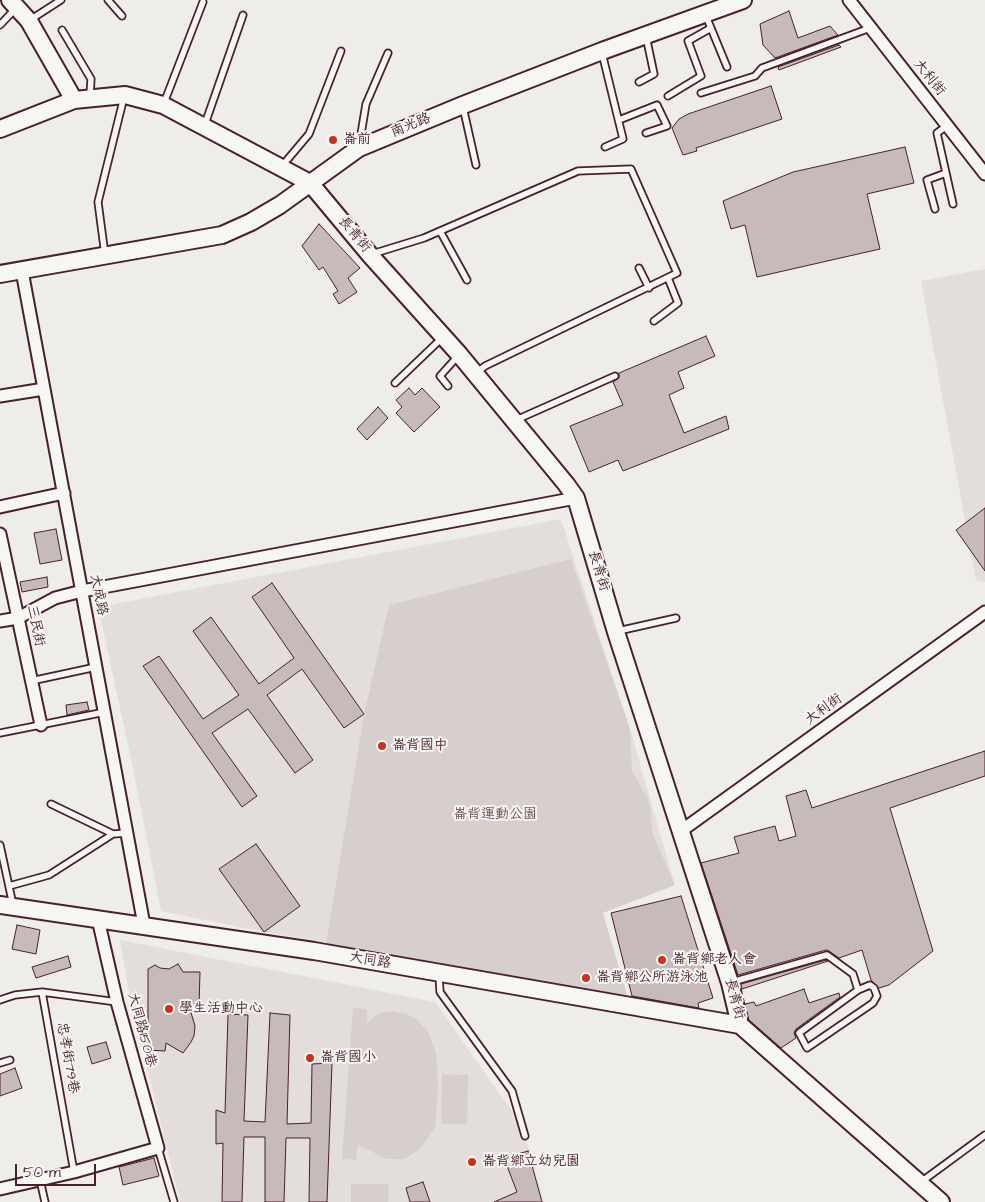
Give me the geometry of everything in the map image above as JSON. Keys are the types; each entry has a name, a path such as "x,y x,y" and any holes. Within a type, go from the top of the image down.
{"street":[{"name":"南光路","path":"0,274 222,235 251,222 280,205 359,148 602,51 646,36 708,21 743,0"},
{"name":"大利街","path":"849,0 985,174"},
{"path":"13,4 29,21 82,99"},
{"name":"長青街","path":"0,129 82,99 125,95 163,105 310,184 459,354 576,498 616,632 730,983 740,1025 941,1202"},
{"name":"大成路","path":"22,271 144,925"},
{"path":"0,396 44,389"},
{"path":"0,506 64,493"},
{"path":"0,621 18,618 55,598 82,591 576,498"},
{"name":"三民街","path":"0,534 41,725"},
{"name":"大利街","path":"681,831 985,612"},
{"name":"大同路","path":"7,906 144,925 438,972 740,1025"},
{"name":"大同路150巷","path":"98,919 117,1002 158,1148"},
{"path":"0,1189 74,1172 158,1148"}],"lane":[{"path":"29,21 61,0"},
{"path":"108,0 122,16"},
{"path":"163,105 203,2"},
{"path":"0,25 13,4"},
{"path":"204,126 243,15"},
{"path":"668,96 701,76 688,41 708,21 727,67"},
{"path":"702,92 755,76 762,68 870,28"},
{"path":"62,30 91,80 82,99"},
{"path":"639,82 654,74 646,36"},
{"path":"281,167 309,134 341,51"},
{"path":"602,51 623,139 604,147"},
{"path":"359,148 366,104 388,53"},
{"path":"105,255 98,202 125,95"},
{"path":"463,105 476,165"},
{"path":"619,120 657,105 667,126 646,133"},
{"path":"948,125 937,133 954,204"},
{"path":"370,254 424,238 578,171 631,170 677,273 485,366 475,374"},
{"path":"935,209 927,180 946,173"},
{"path":"440,231 467,280"},
{"path":"639,268 649,288"},
{"path":"654,321 678,303 668,278"},
{"path":"395,384 443,336"},
{"path":"448,386 440,376 459,354"},
{"path":"514,421 615,376"},
{"path":"616,632 676,618"},
{"path":"31,681 96,667"},
{"path":"0,733 105,712"},
{"path":"51,804 112,834"},
{"path":"8,886 48,875 112,834 127,833"},
{"path":"0,845 8,886 7,906"},
{"path":"730,983 827,955 853,974 858,990"},
{"path":"438,972 440,992 512,1091 525,1136"},
{"path":"870,985 874,988 877,996 873,1003 807,1048 799,1034 858,990 870,985"},
{"path":"0,1000 15,995 42,992 117,1002"},
{"name":"忠孝街79巷","path":"42,992 74,1172"},
{"path":"0,1063 10,1060"},
{"path":"920,1183 985,1135"},
{"path":"158,1148 174,1202"},
{"path":"40,1180 45,1202"}],"shaded area":[{"path":"985,269 985,582 976,580 921,281"},
{"name":"崙背國中","path":"561,519 630,729 675,885 608,895 479,968 264,932 161,911 132,763 98,607"},
{"name":"崙背國小","path":"120,940 435,1002 514,1114 526,1139 544,1202 180,1202 130,998"}],"green space":[{"name":"崙背運動公園","path":"571,559 630,729 632,771 648,799 651,810 652,832 675,885 603,913 627,995 416,964 326,943 364,714 389,605"},
{"path":"353,1008 367,1009 367,1023 378,1014 385,1012 393,1011 407,1014 416,1019 427,1030 436,1053 438,1086 435,1128 419,1150 404,1159 387,1159 358,1145 356,1160 342,1159"},
{"path":"442,1074 468,1075 467,1124 441,1124"},
{"path":"351,1184 389,1184 388,1202 351,1202"}],"building":[{"path":"789,11 798,38 830,26 838,35 775,58 763,45 760,24"},
{"path":"839,45 841,47 779,70 778,67"},
{"path":"771,86 782,119 696,148 697,151 683,155 672,128 679,119 688,114"},
{"path":"905,147 914,183 867,194 880,249 757,277 745,225 731,229 723,201 793,172"},
{"path":"319,224 360,268 348,278 357,292 339,304 333,294 338,291 323,267 319,270 302,246"},
{"path":"706,336 715,356 678,372 684,388 669,395 684,433 726,416 729,429 623,471 618,460 589,472 570,426 623,405 613,382 619,378 619,373"},
{"path":"409,388 415,395 422,388 440,407 414,432 396,413 402,407 396,400"},
{"path":"378,407 388,418 367,440 357,429"},
{"path":"985,508 985,571 956,530"},
{"path":"56,529 62,560 40,564 34,533"},
{"path":"47,577 48,587 22,592 20,582"},
{"path":"272,583 364,714 344,728 302,669 267,695 313,760 295,773 248,709 212,733 257,796 242,807 143,666 159,656 203,719 239,695 193,631 211,617 259,684 294,658 252,597"},
{"path":"87,702 89,710 67,715 66,705"},
{"path":"985,751 985,776 890,808 933,951 889,985 879,988 871,980 862,950 839,958 826,950 738,975 701,863 739,853 734,837 775,826 779,841 796,836 786,796 806,790 812,808"},
{"path":"256,844 300,906 264,932 219,869"},
{"name":"崙背鄉老人會","path":"681,896 713,998 698,1003 699,1008 632,996 611,913"},
{"path":"17,925 40,930 36,954 12,949"},
{"path":"68,956 71,967 36,978 32,967"},
{"path":"828,961 742,989 741,984"},
{"name":"學生活動中心","path":"178,964 183,972 200,972 199,1005 189,1006 195,1026 194,1036 183,1053 166,1043 165,1051 148,1050 148,969 155,965 160,968 169,969"},
{"path":"804,989 809,1003 839,993 840,997 796,1029 794,1033 796,1038 781,1048 749,1020 745,1004 754,1002 756,1006"},
{"path":"270,1013 290,1015 287,1124 311,1123 312,1064 332,1063 327,1202 309,1202 310,1138 286,1138 284,1202 265,1202 265,1137 244,1137 242,1202 222,1202 223,1143 216,1144 216,1110 225,1113 228,1014 248,1015 244,1121 265,1122"},
{"path":"106,1042 111,1058 92,1064 87,1047"},
{"path":"15,1068 22,1088 0,1096 0,1074"},
{"path":"528,1151 542,1202 494,1202 517,1192 504,1158"},
{"path":"154,1158 159,1176 123,1185 119,1167"},
{"path":"423,1182 430,1202 410,1202 406,1188"}],"place":[{"name":"崙前","path":"333,140"},
{"name":"崙背國中","path":"382,746"},
{"name":"崙背鄉老人會","path":"662,960"},
{"name":"崙背鄉公所游泳池","path":"586,978"},
{"name":"學生活動中心","path":"169,1009"},
{"name":"崙背國小","path":"310,1058"},
{"name":"崙背鄉立幼兒園","path":"472,1162"}]}
